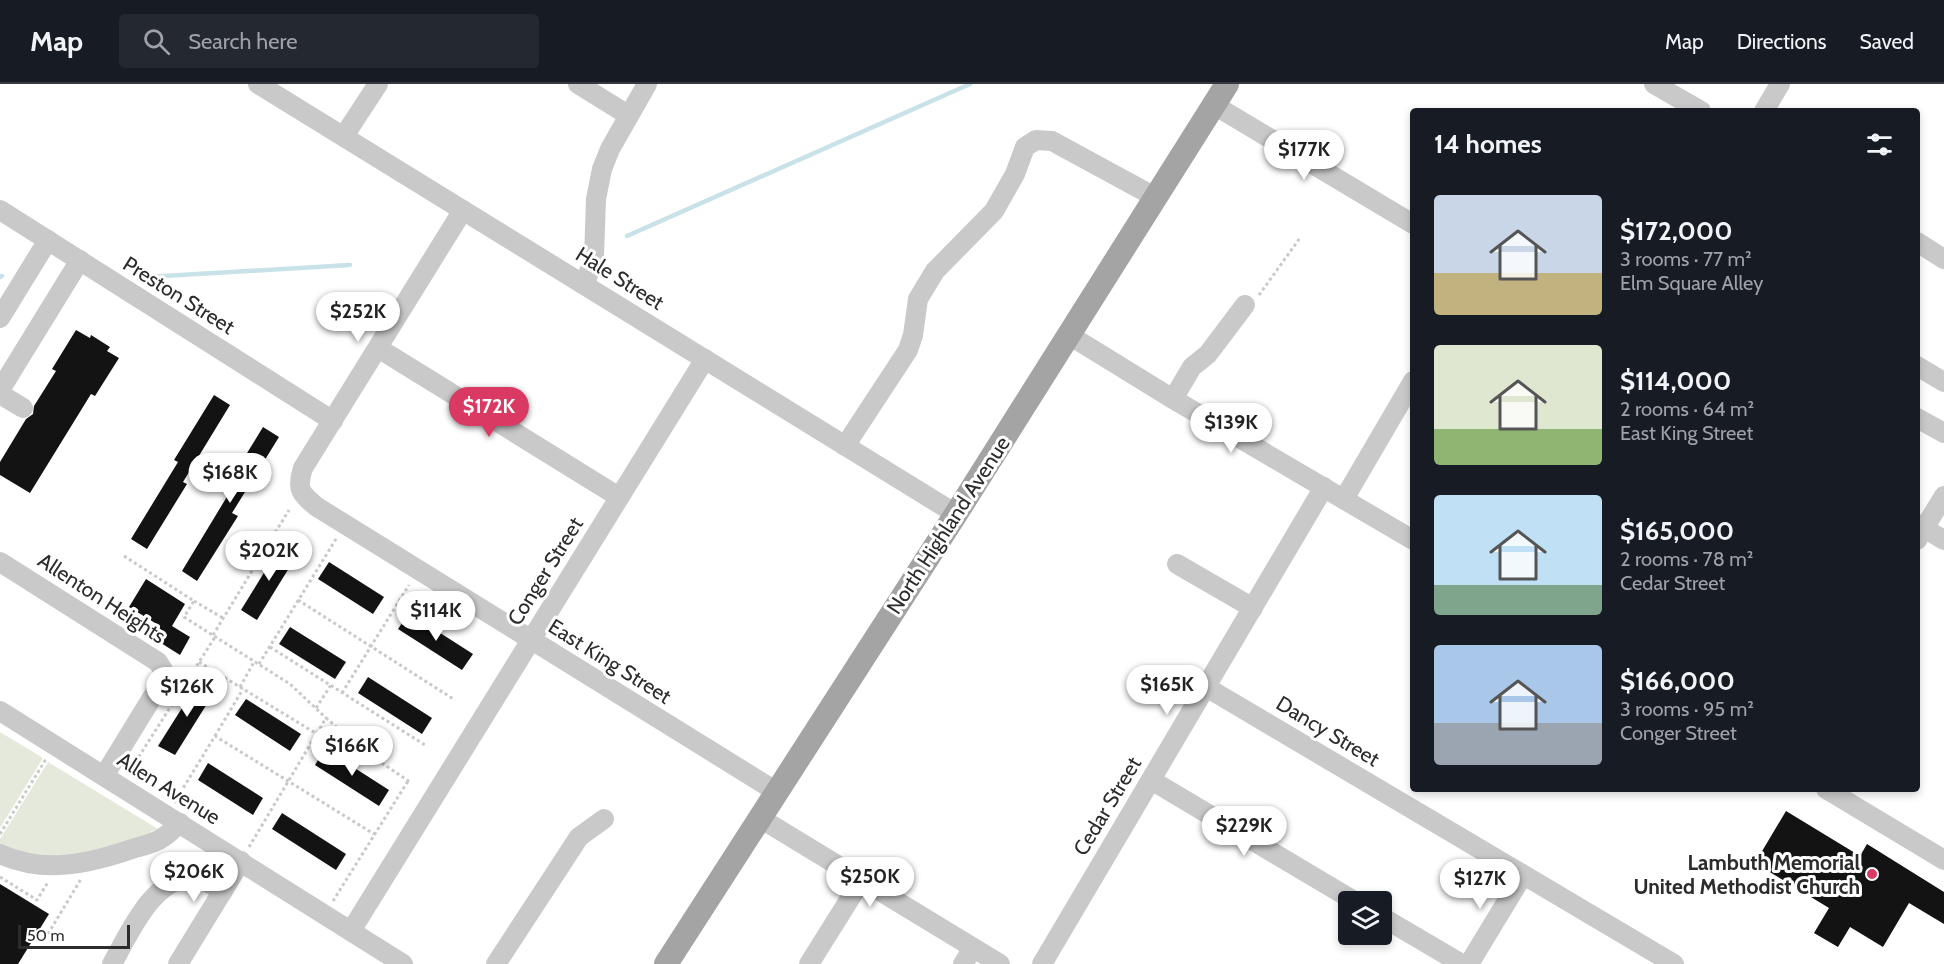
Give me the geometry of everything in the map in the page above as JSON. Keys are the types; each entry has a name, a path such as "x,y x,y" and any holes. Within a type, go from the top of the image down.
{"main road":[{"name":"North Highland Avenue","path":"666,964 956,514 1227,84"}],"street":[{"name":"Hale Street","path":"258,84 956,514"},
{"path":"344,136 378,84"},
{"path":"578,84 628,115"},
{"path":"585,284 594,257 596,199 602,169 628,115 647,84"},
{"path":"1654,84 1696,108"},
{"path":"1766,108 1780,84"},
{"path":"1214,105 1410,222"},
{"path":"845,446 908,350 913,335 918,299 935,271 994,211 1015,174 1025,147 1036,140 1052,141 1155,197"},
{"name":"Preston Street","path":"0,210 333,421"},
{"path":"333,421 464,210"},
{"path":"0,318 48,240"},
{"path":"1920,244 1944,259"},
{"path":"23,408 0,392 80,260"},
{"path":"1173,399 1192,367 1208,354 1245,305"},
{"path":"1069,335 1410,538"},
{"path":"378,348 619,497"},
{"name":"Conger Street","path":"351,931 705,359"},
{"path":"1920,368 1944,382"},
{"path":"1344,499 1405,411 1410,392"},
{"path":"1920,420 1943,431"},
{"name":"East King Street","path":"333,421 303,468 299,481 300,489 305,497 317,507 777,792"},
{"name":"Cedar Street","path":"1042,964 1324,487"},
{"path":"1920,530 1944,496"},
{"path":"1920,531 1944,540"},
{"name":"Allenton Heights","path":"0,562 158,662 164,670 161,683 104,776"},
{"path":"1177,564 1253,608"},
{"name":"Dancy Street","path":"1206,687 1674,964"},
{"name":"Allen Avenue","path":"0,711 180,823 245,855 351,931 403,964"},
{"path":"1151,780 1338,891"},
{"path":"1831,792 1944,860"},
{"path":"760,818 861,881 968,956 1000,964"},
{"path":"496,964 579,837 604,819"},
{"path":"0,854 21,862 69,866 111,856 161,839 180,823"},
{"path":"178,964 245,855"},
{"path":"1469,964 1523,875"},
{"path":"112,964 146,906 160,892 179,879 192,878 206,881 223,891"},
{"path":"809,964 861,881"},
{"path":"1392,923 1461,964"}],"path":[{"path":"1245,305 1259,295 1300,238"},
{"path":"128,774 199,662 289,510"},
{"path":"173,803 336,538"},
{"path":"124,556 223,619"},
{"path":"342,693 410,583"},
{"path":"298,600 455,700"},
{"path":"194,601 184,617 290,684 367,753 409,782 333,901"},
{"path":"270,647 425,745"},
{"path":"199,662 317,734"},
{"path":"316,708 331,685"},
{"path":"245,855 326,718"},
{"path":"215,736 374,834"},
{"path":"0,834 46,759"},
{"path":"0,877 37,900 52,874 53,866"},
{"path":"48,934 85,872"}],"shaded area":[{"path":"0,732 43,758 0,828"},
{"path":"48,762 158,829 150,832 156,836 50,860 0,847 0,839"}],"building":[{"path":"76,330 90,338 91,335 110,347 107,351 119,358 95,396 91,394 30,493 0,475 0,462 26,419 33,414 34,406 56,371 52,369"},
{"path":"214,395 230,405 183,482 187,484 147,549 131,539 178,462 174,460"},
{"path":"263,427 279,437 232,513 238,516 197,581 182,571 228,495 223,492"},
{"path":"281,545 297,555 257,620 241,610"},
{"path":"329,562 384,597 373,614 318,579"},
{"path":"146,579 185,604 172,626 190,637 180,655 153,638 160,626 129,607"},
{"path":"409,613 473,654 462,670 398,629"},
{"path":"290,627 346,662 335,679 279,644"},
{"path":"368,677 432,718 422,734 358,693"},
{"path":"199,681 215,691 175,755 158,746"},
{"path":"246,699 301,734 290,751 235,715"},
{"path":"325,749 389,790 379,806 315,765"},
{"path":"208,763 263,798 253,815 198,780"},
{"path":"1786,811 1860,856 1867,844 1944,892 1944,924 1909,903 1883,947 1850,927 1838,947 1814,933 1829,908 1755,863"},
{"path":"282,813 346,854 336,870 272,829"},
{"path":"0,884 49,914 18,964 0,964"}],"waterway":[{"path":"627,236 970,84"},
{"path":"147,277 350,265"}],"place":[{"name":"Lambuth Memorial United Methodist Church","path":"1872,874"}]}
